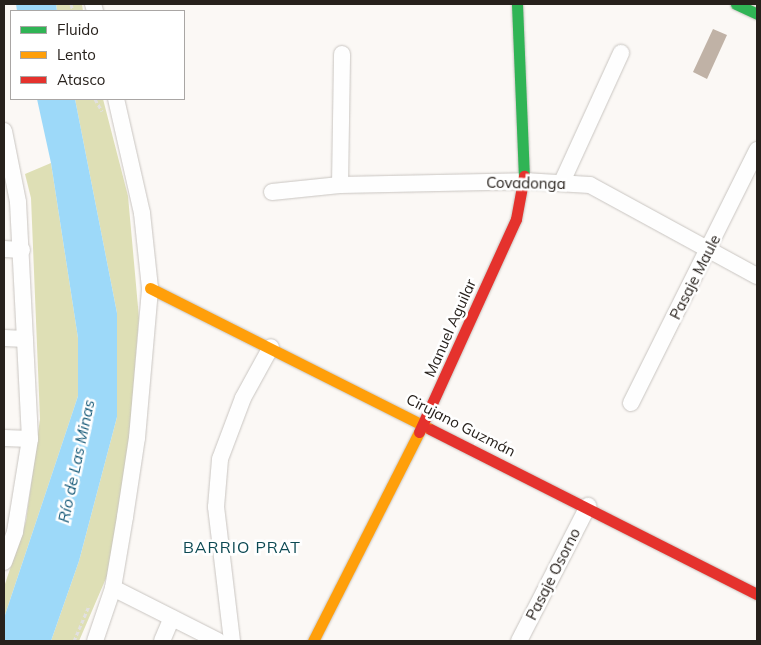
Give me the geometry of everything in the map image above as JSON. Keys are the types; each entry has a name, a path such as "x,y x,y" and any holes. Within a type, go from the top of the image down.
{"street":[{"name":"Manuel Aguilar","path":"313,641 424,424 516,219 524,181 517,4"},
{"path":"736,4 757,14"},
{"path":"562,182 621,53"},
{"path":"340,186 342,54"},
{"path":"95,641 113,588 137,438 150,288 142,213 116,100"},
{"path":"4,131 18,202 22,250 30,439 4,562"},
{"name":"Pasaje Maule","path":"631,403 757,150"},
{"name":"Covadonga","path":"272,192 340,186 524,181 590,184 708,251 757,276"},
{"path":"4,249 22,250"},
{"name":"Cirujano Guzmán","path":"150,288 588,506 757,594"},
{"path":"4,338 25,338"},
{"path":"232,641 216,507 220,459 243,398 271,347"},
{"path":"4,438 30,439"},
{"name":"Pasaje Osorno","path":"519,641 588,506"},
{"path":"113,588 218,641"},
{"path":"162,641 172,618"}],"path":[{"path":"96,100 103,113"},
{"path":"74,641 91,601"}],"green space":[{"path":"56,4 82,4 83,10 57,10"},
{"path":"75,100 103,100 128,196 139,318 126,479 107,576 79,641 51,641 79,561 117,417 117,313"},
{"path":"51,163 78,338 78,396 4,618 4,587 26,521 40,419 31,198 25,174"}],"water":[{"path":"16,4 56,4 57,10 17,10"},
{"name":"Río de Las Minas","path":"37,100 75,100 117,313 117,417 79,561 51,641 4,641 4,618 78,396 78,338 51,163"}],"building":[{"path":"713,29 727,35 707,79 693,72"}],"traffic: fast":[{"path":"517,4 524,176"},
{"path":"736,4 757,14"}],"traffic: slow":[{"path":"150,288 430,429"},
{"path":"313,641 419,432"}],"traffic: jam":[{"path":"419,432 516,219 524,176"},
{"path":"430,429 757,594"}],"district":[{"name":"BARRIO PRAT","path":"242,547"}]}
